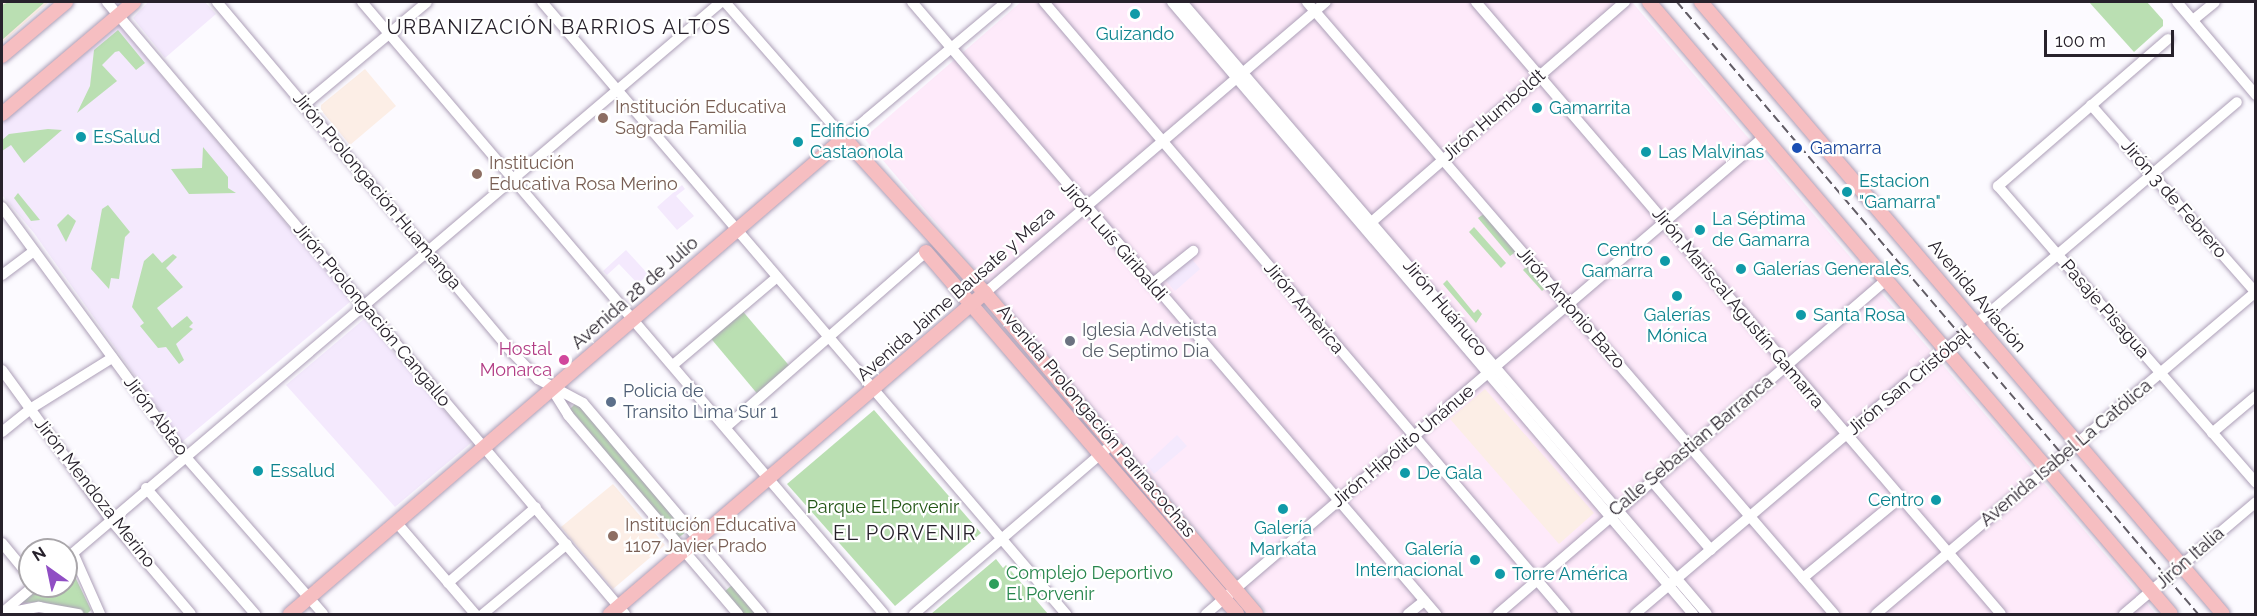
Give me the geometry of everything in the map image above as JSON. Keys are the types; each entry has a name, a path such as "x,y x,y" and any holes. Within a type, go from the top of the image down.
{"main road":[{"path":"2,56 66,2"},
{"path":"2,114 113,9 134,2"},
{"path":"1649,2 2171,615"},
{"name":"Avenida Aviación","path":"1701,2 2223,615"},
{"name":"Avenida 28 de Julio","path":"290,615 844,138"},
{"name":"Avenida Prolongación Parinacochas","path":"844,138 985,293 1106,450"},
{"name":"Avenida Prolongación Parinacochas","path":"926,252 1106,450 1229,594 1256,615"},
{"name":"Avenida Jaime Bausate y Meza","path":"618,612 684,551 985,293"},
{"name":"Avenida Prolongación Parinacochas","path":"1229,594 1237,615"}],"street":[{"name":"Jirón Prolongación Huamanga","path":"217,2 538,379 552,389"},
{"path":"362,2 634,318 884,615"},
{"path":"304,105 427,2"},
{"path":"542,2 1066,615"},
{"path":"78,549 184,455 362,304 723,2 844,138"},
{"name":"Jirón Luís Giribaldi","path":"912,2 1436,615"},
{"name":"Avenida 28 de Julio","path":"844,138 1006,2"},
{"name":"Jirón Amèrica","path":"1044,2 1164,140 1290,292 1566,615"},
{"name":"Jirón Huánuco","path":"1172,2 1239,75 1611,514 1672,583 1707,615"},
{"name":"Jirón Huánuco","path":"1182,2 1239,75"},
{"name":"Jirón Antonio Bazo","path":"1307,2 1834,615"},
{"name":"Avenida Jaime Bausate y Meza","path":"985,293 1326,2"},
{"name":"Jirón Mariscal Agustín Gamarra","path":"1476,2 2001,615"},
{"name":"Jirón Humboldt","path":"1367,225 1625,2"},
{"path":"2177,2 2254,91"},
{"path":"2193,20 2215,2"},
{"name":"Jirón Prolongación Cangallo","path":"113,9 486,447 567,544 618,612"},
{"path":"2091,105 2168,39"},
{"name":"Jirón San Cristóbal","path":"1635,615 2237,102"},
{"name":"Jirón 3 de Febrero","path":"2091,105 2255,292"},
{"name":"Pasaje Pisagua","path":"2091,105 1998,186 2256,483"},
{"name":"Jirón Hipólito Unánue","path":"1206,615 1764,137"},
{"name":"Jirón Abtao","path":"2,207 184,455 323,615"},
{"path":"2,275 34,251"},
{"path":"1152,284 1193,251"},
{"path":"726,427 926,252"},
{"path":"673,365 777,277"},
{"name":"Calle Sebastian Barranca","path":"1498,615 1611,514 1886,280"},
{"name":"Avenida Isabel La Católica","path":"1876,615 2255,292"},
{"path":"2,432 30,409 112,358"},
{"name":"Jirón Mendoza Merino","path":"2,370 111,520 191,615"},
{"path":"552,389 583,403 762,615"},
{"path":"552,389 563,410 738,615"},
{"path":"2212,433 2256,396"},
{"path":"914,615 1106,450"},
{"path":"1651,480 1711,550"},
{"path":"146,489 255,615"},
{"path":"1803,578 1900,498"},
{"name":"Jirón Italia","path":"2124,615 2256,502"},
{"path":"448,583 536,507"},
{"path":"397,523 475,615"},
{"path":"2,543 18,563"},
{"path":"483,615 567,544"},
{"path":"78,572 100,615"},
{"name":"Jirón Huánuco","path":"1672,583 1693,615"},
{"path":"2,614 20,598"},
{"path":"1408,615 1424,601"},
{"path":"2,614 39,607 78,615"}],"shaded area":[{"path":"2,2 49,2 2,43"},
{"path":"148,2 205,2 216,14 165,58 133,18"},
{"path":"1021,2 1632,2 2156,614 1268,614 864,138"},
{"path":"119,25 351,301 182,442 34,233 2,195 2,123"},
{"path":"365,69 396,106 350,145 321,110 321,105"},
{"path":"682,185 685,189 676,196 694,216 677,230 657,207"},
{"path":"626,250 648,274 638,284 619,264 607,275 603,271"},
{"path":"1191,258 1200,269 1175,291 1165,280"},
{"path":"364,319 472,442 395,507 286,385"},
{"path":"1485,389 1594,513 1559,544 1450,419"},
{"path":"1177,435 1187,446 1154,474 1146,464"},
{"name":"Institución Educativa 1107 Javier Prado","path":"613,484 665,545 613,589 561,527"}],"green space":[{"path":"9,2 45,2 2,40 2,5"},
{"path":"2089,2 2147,2 2163,20 2163,26 2134,52"},
{"path":"118,30 145,63 136,70 119,51 115,52 102,65 117,81 77,113 90,86 94,50"},
{"path":"48,129 62,130 24,163 11,145 2,151 2,140 9,134"},
{"path":"203,147 228,177 228,188 236,193 189,194 171,169 202,168"},
{"path":"18,193 40,220 31,221 14,198"},
{"path":"108,205 130,232 125,237 119,279 111,278 109,289 91,269 102,209"},
{"path":"1485,213 1517,251 1510,256 1478,218"},
{"path":"68,214 76,221 66,242 57,225"},
{"path":"1474,227 1506,263 1501,268 1469,232"},
{"path":"153,253 162,263 173,254 177,257 166,268 183,287 157,308 172,328 187,316 193,323 189,327 193,329 176,344 184,360 179,364 166,347 158,348 140,326 144,323 132,307 144,261"},
{"path":"1529,264 1548,286 1542,291 1523,270"},
{"path":"1447,280 1474,313 1478,309 1482,314 1476,323 1443,284"},
{"path":"740,308 792,369 760,397 708,335"},
{"path":"577,402 686,532 678,538 570,409"},
{"name":"Parque El Porvenir","path":"874,410 981,533 895,606 787,484"},
{"name":"Complejo Deportivo El Porvenir","path":"996,559 1003,568 1006,565 1048,614 931,614"},
{"path":"78,583 91,610 87,614 43,602 21,603 27,598 78,598"},
{"path":"732,585 757,614 742,614 724,592"}],"railway":[{"path":"1677,2 2198,614"}],"place":[{"name":"Guizando","path":"1135,14"},
{"name":"Gamarrita","path":"1537,108"},
{"name":"Institución Educativa Sagrada Familia","path":"603,118"},
{"name":"EsSalud","path":"81,137"},
{"name":"Edificio Castaonola","path":"798,142"},
{"name":"Gamarra","path":"1797,148"},
{"name":"Las Malvinas","path":"1646,152"},
{"name":"Institución Educativa Rosa Merino","path":"477,174"},
{"name":"Estacion \"Gamarra\"","path":"1847,192"},
{"name":"La Séptima de Gamarra","path":"1700,230"},
{"name":"Centro Gamarra","path":"1665,261"},
{"name":"Galerías Generales","path":"1741,269"},
{"name":"Galerías Mónica","path":"1677,296"},
{"name":"Santa Rosa","path":"1801,315"},
{"name":"Iglesia Advetista de Septimo Dia","path":"1070,341"},
{"name":"Hostal Monarca","path":"564,360"},
{"name":"Policia de Transito Lima Sur 1","path":"611,402"},
{"name":"Essalud","path":"258,471"},
{"name":"De Gala","path":"1405,473"},
{"name":"Centro","path":"1936,500"},
{"name":"Galería Markata","path":"1283,509"},
{"name":"Institución Educativa 1107 Javier Prado","path":"613,536"},
{"name":"Galería Internacional","path":"1475,560"},
{"name":"Torre América","path":"1500,574"},
{"name":"Complejo Deportivo El Porvenir","path":"994,584"}],"district":[{"name":"URBANIZACIÓN BARRIOS ALTOS","path":"559,27"},
{"name":"EL PORVENIR","path":"905,533"}]}
